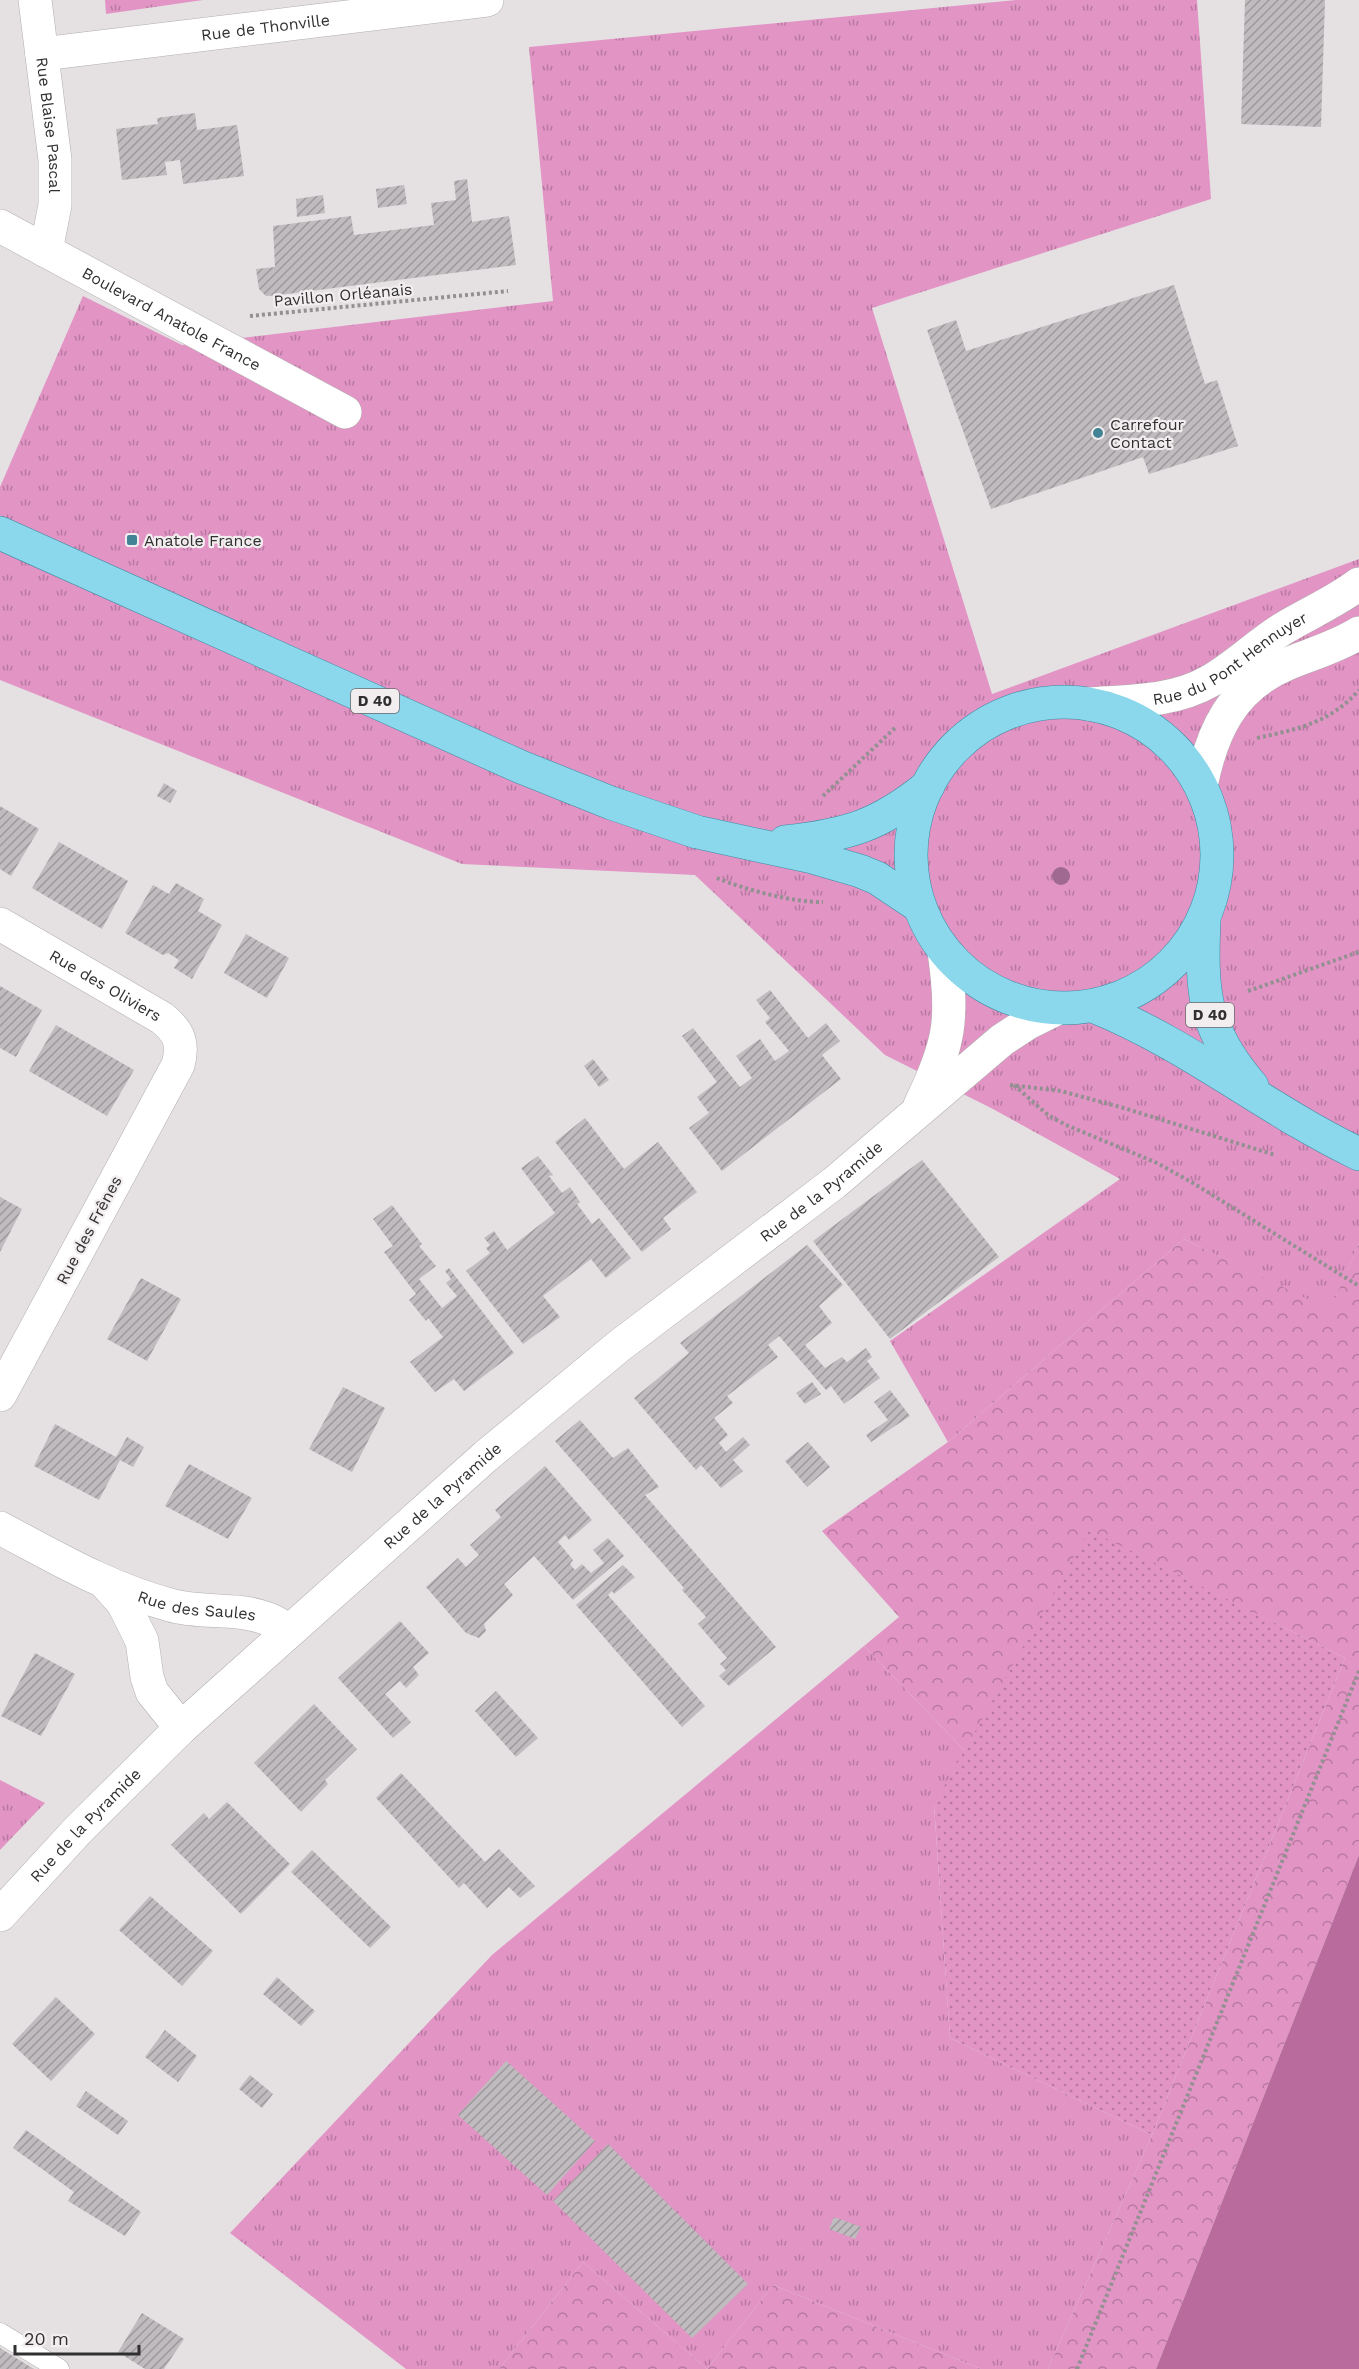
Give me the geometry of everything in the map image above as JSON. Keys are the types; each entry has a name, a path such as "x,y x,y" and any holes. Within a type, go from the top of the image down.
{"main road":[{"name":"D 40","path":"0,533 521,767 653,818 697,832 812,856 860,871 877,878 919,906"},
{"path":"1047,703 1089,704 1129,716 1164,738 1191,768 1201,786 1214,823 1218,862 1204,919 1185,950 1159,976 1128,995 1093,1006 1056,1009 1020,1002 986,988 956,965 944,951 919,906 911,866 911,845 920,804 928,786 953,751 968,736 996,718 1026,707 1047,703"},
{"name":"D 40","path":"760,845 825,838 862,827 903,806 928,786"},
{"name":"D 40","path":"1204,919 1202,974 1208,1010 1226,1051 1261,1097"},
{"name":"D 40","path":"1093,1006 1152,1033 1261,1097 1305,1126 1359,1154"}],"street":[{"name":"Rue Blaise Pascal","path":"35,0 55,160 55,205 46,251"},
{"name":"Rue de Thonville","path":"42,54 487,0"},
{"name":"Boulevard Anatole France","path":"0,226 345,412"},
{"name":"Rue du Pont Hennuyer","path":"1089,704 1153,699 1173,695 1207,683 1284,628 1344,596 1359,585"},
{"name":"Rue du Pont Hennuyer","path":"1201,786 1213,738 1223,719 1252,685 1284,665 1349,640 1359,633"},
{"name":"Rue des Oliviers","path":"0,924 162,1017 173,1027 179,1038 182,1051 178,1065"},
{"name":"Rue de la Pyramide","path":"918,1111 938,1068 948,1034 950,992 944,951"},
{"name":"Rue de la Pyramide","path":"0,1915 78,1830 181,1728 531,1417 619,1346 834,1183 1014,1030 1056,1009"},
{"name":"Rue des Frênes","path":"0,1395 178,1065"},
{"name":"Rue des Saules","path":"0,1527 106,1584 172,1606 266,1618 289,1631"},
{"name":"Rue des Saules","path":"106,1584 123,1603 142,1641 147,1677 152,1692 181,1728"}],"lane":[{"path":"0,2332 59,2369"}],"path":[{"name":"Pavillon Orléanais","path":"239,317 508,291"},
{"path":"1253,739 1313,724 1337,710 1359,690"},
{"path":"821,798 897,726"},
{"path":"1248,991 1359,952"},
{"path":"1276,1155 1126,1108 1061,1092 1014,1084 1049,1116 1065,1125 1156,1163 1184,1178 1359,1286"},
{"path":"1077,2369 1359,1671"}],"green space":[{"path":"105,0 203,0 106,14"},
{"path":"1016,0 1197,0 1211,199 872,308 992,694 1359,559 1359,1243 1330,1311 1184,1239 948,1442 890,1341 1120,1179 991,1108 885,1055 695,875 462,864 0,680 0,487 83,296 182,345 553,301 529,47"},
{"path":"1184,1239 1330,1310 1359,1243 1359,1855 1156,2369 1048,2369 1152,2135 1345,1658 1089,1531 965,1751 864,1646 899,1617 822,1531 948,1442"},
{"path":"1089,1530 1345,1658 1152,2135 950,2038 934,1804"},
{"path":"864,1646 965,1751 934,1805 950,2038 1152,2135 1048,2369 981,2369 773,2285 707,2369 583,2262 499,2369 406,2369 230,2233 492,1955"},
{"path":"0,1780 45,1803 0,1850"},
{"path":"583,2262 707,2369 499,2369"},
{"path":"773,2285 981,2369 707,2369"}],"shaded area":[{"path":"1359,1855 1359,2369 1156,2369"}],"building":[{"path":"1245,0 1325,0 1321,127 1241,124"},
{"path":"195,113 197,130 237,125 244,176 183,184 180,160 165,162 167,175 122,180 116,129 158,124 157,118"},
{"path":"467,179 472,222 509,216 516,265 279,295 266,296 259,289 256,269 275,267 273,226 351,216 354,235 434,225 431,203 456,200 454,181"},
{"path":"404,185 407,204 378,208 376,189"},
{"path":"323,195 325,213 297,217 296,199"},
{"path":"1174,285 1205,384 1217,380 1238,446 1149,474 1143,457 991,509 927,330 956,320 966,351"},
{"path":"164,783 177,791 170,803 157,796"},
{"path":"0,806 39,829 11,876 0,869"},
{"path":"59,842 128,881 102,929 32,888"},
{"path":"176,883 204,899 198,911 222,925 192,979 174,968 179,960 168,953 163,955 125,933 153,885 169,894"},
{"path":"246,934 289,958 267,998 224,973"},
{"path":"0,986 42,1010 16,1057 0,1048"},
{"path":"770,990 808,1038 826,1023 840,1041 822,1055 841,1079 722,1171 689,1128 709,1113 697,1097 717,1082 682,1036 693,1028 740,1087 752,1078 736,1056 760,1039 775,1061 789,1051 765,1022 770,1018 756,1000"},
{"path":"56,1025 134,1070 107,1116 29,1071"},
{"path":"593,1059 609,1080 599,1087 584,1066"},
{"path":"585,1118 624,1169 658,1142 697,1192 663,1218 671,1229 642,1252 555,1142"},
{"path":"538,1156 553,1175 549,1176 562,1193 570,1187 580,1202 577,1204 592,1224 599,1218 631,1258 606,1278 591,1259 543,1296 560,1317 523,1344 466,1271 490,1253 486,1248 490,1245 484,1238 494,1231 507,1250 555,1213 521,1168"},
{"path":"922,1160 999,1257 890,1339 813,1241"},
{"path":"0,1197 22,1209 0,1252"},
{"path":"392,1205 422,1244 419,1246 436,1266 419,1279 442,1308 457,1296 446,1283 451,1279 445,1271 449,1268 514,1353 464,1391 454,1379 435,1392 410,1362 443,1337 428,1318 426,1321 409,1300 416,1294 384,1252 393,1246 373,1219"},
{"path":"807,1245 843,1285 819,1306 832,1323 805,1345 825,1368 842,1357 847,1362 866,1348 872,1357 867,1361 880,1378 844,1404 831,1386 826,1390 779,1336 768,1345 778,1357 727,1396 733,1403 714,1418 728,1435 719,1443 726,1452 743,1437 750,1445 733,1460 743,1471 721,1488 701,1465 696,1470 634,1398 689,1353 680,1343"},
{"path":"141,1278 181,1299 147,1361 107,1339"},
{"path":"812,1382 821,1394 805,1404 796,1393"},
{"path":"343,1387 385,1408 352,1472 309,1449"},
{"path":"890,1390 910,1416 871,1442 866,1435 888,1420 874,1402"},
{"path":"580,1420 613,1458 628,1448 659,1487 645,1495 776,1647 729,1686 719,1676 726,1670 720,1664 727,1658 698,1624 706,1617 682,1590 684,1588 555,1441"},
{"path":"55,1424 116,1457 127,1437 144,1447 133,1467 120,1460 99,1500 34,1466"},
{"path":"808,1442 830,1467 807,1487 785,1461"},
{"path":"189,1464 252,1498 228,1539 165,1506"},
{"path":"545,1466 592,1520 569,1540 565,1535 558,1542 573,1560 570,1564 575,1570 582,1564 591,1573 604,1563 593,1550 608,1538 624,1556 573,1600 534,1556 504,1584 513,1595 484,1624 486,1631 479,1638 466,1633 426,1587 458,1558 466,1567 479,1555 470,1545 501,1517 495,1510"},
{"path":"623,1565 635,1577 614,1594 612,1591 608,1595 705,1706 682,1727 576,1605"},
{"path":"400,1621 429,1653 413,1667 419,1675 406,1688 400,1681 385,1694 411,1722 393,1738 338,1678"},
{"path":"35,1653 75,1674 41,1736 1,1716"},
{"path":"496,1691 538,1738 516,1757 475,1711"},
{"path":"314,1704 357,1749 325,1780 328,1784 301,1812 254,1763"},
{"path":"401,1773 485,1862 499,1849 535,1886 520,1898 509,1887 487,1908 464,1883 459,1888 376,1798"},
{"path":"227,1802 290,1864 241,1914 171,1845 204,1813 209,1819"},
{"path":"312,1850 391,1927 370,1948 291,1872"},
{"path":"150,1896 213,1951 182,1986 119,1930"},
{"path":"277,1977 315,2011 301,2026 263,1994"},
{"path":"56,1997 95,2034 51,2081 12,2044"},
{"path":"165,2030 197,2056 178,2082 145,2057"},
{"path":"506,2061 595,2141 547,2195 458,2115"},
{"path":"250,2075 273,2094 262,2108 239,2089"},
{"path":"86,2091 128,2121 118,2135 76,2106"},
{"path":"26,2130 141,2212 125,2236 68,2201 74,2192 13,2148"},
{"path":"608,2144 748,2284 692,2338 553,2201"},
{"path":"834,2217 861,2227 855,2239 829,2229"},
{"path":"142,2313 184,2339 164,2369 145,2369 118,2352"},
{"path":"0,2348 34,2369 0,2369"}],"place":[{"name":"Carrefour Contact","path":"1098,433"},
{"name":"Anatole France","path":"132,540"}]}
